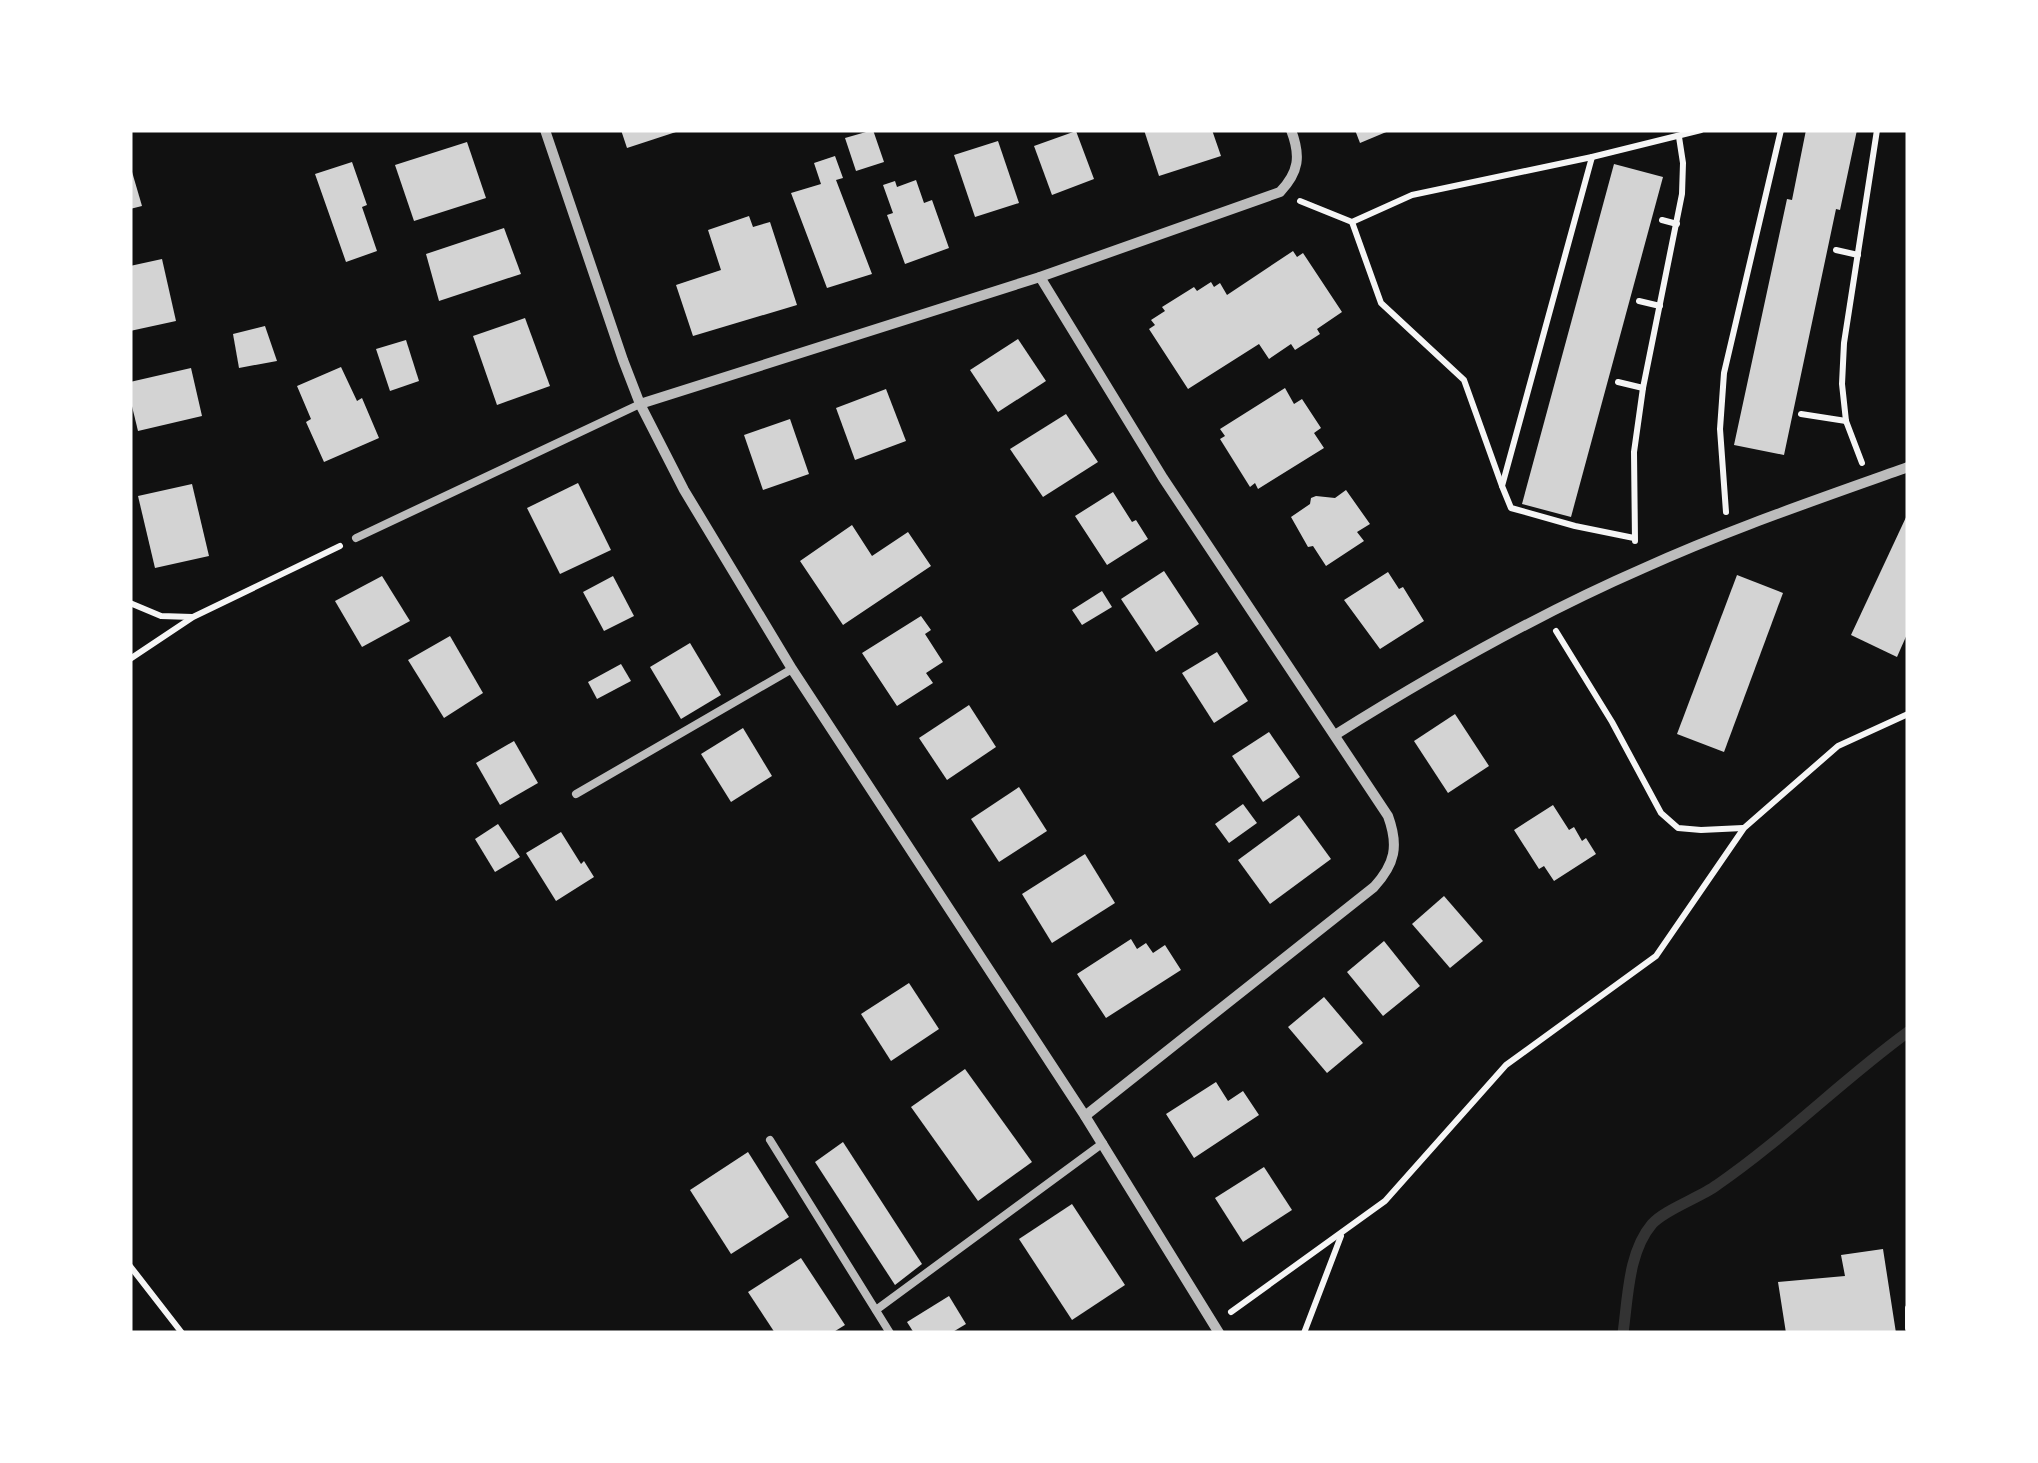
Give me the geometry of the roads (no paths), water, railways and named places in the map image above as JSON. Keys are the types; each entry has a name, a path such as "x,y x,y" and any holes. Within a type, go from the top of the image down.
{"street":[{"path":"545,130 640,404 684,490 792,669 1103,1144 1216,1329"},
{"path":"640,404 1040,276 1280,192 1294,178 1298,163 1291,130"},
{"path":"1040,276 1163,478 1388,816 1396,852 1389,871 1374,887 1085,1116"},
{"path":"1334,735 1472,652 1647,566 1908,467"}],"lane":[{"path":"356,538 640,404"},
{"path":"576,794 792,669"},
{"path":"770,1140 890,1333"},
{"path":"876,1310 1103,1144"}],"waterway":[{"path":"1623,1333 1634,1262 1652,1224 1742,1167 1908,1032"}]}
